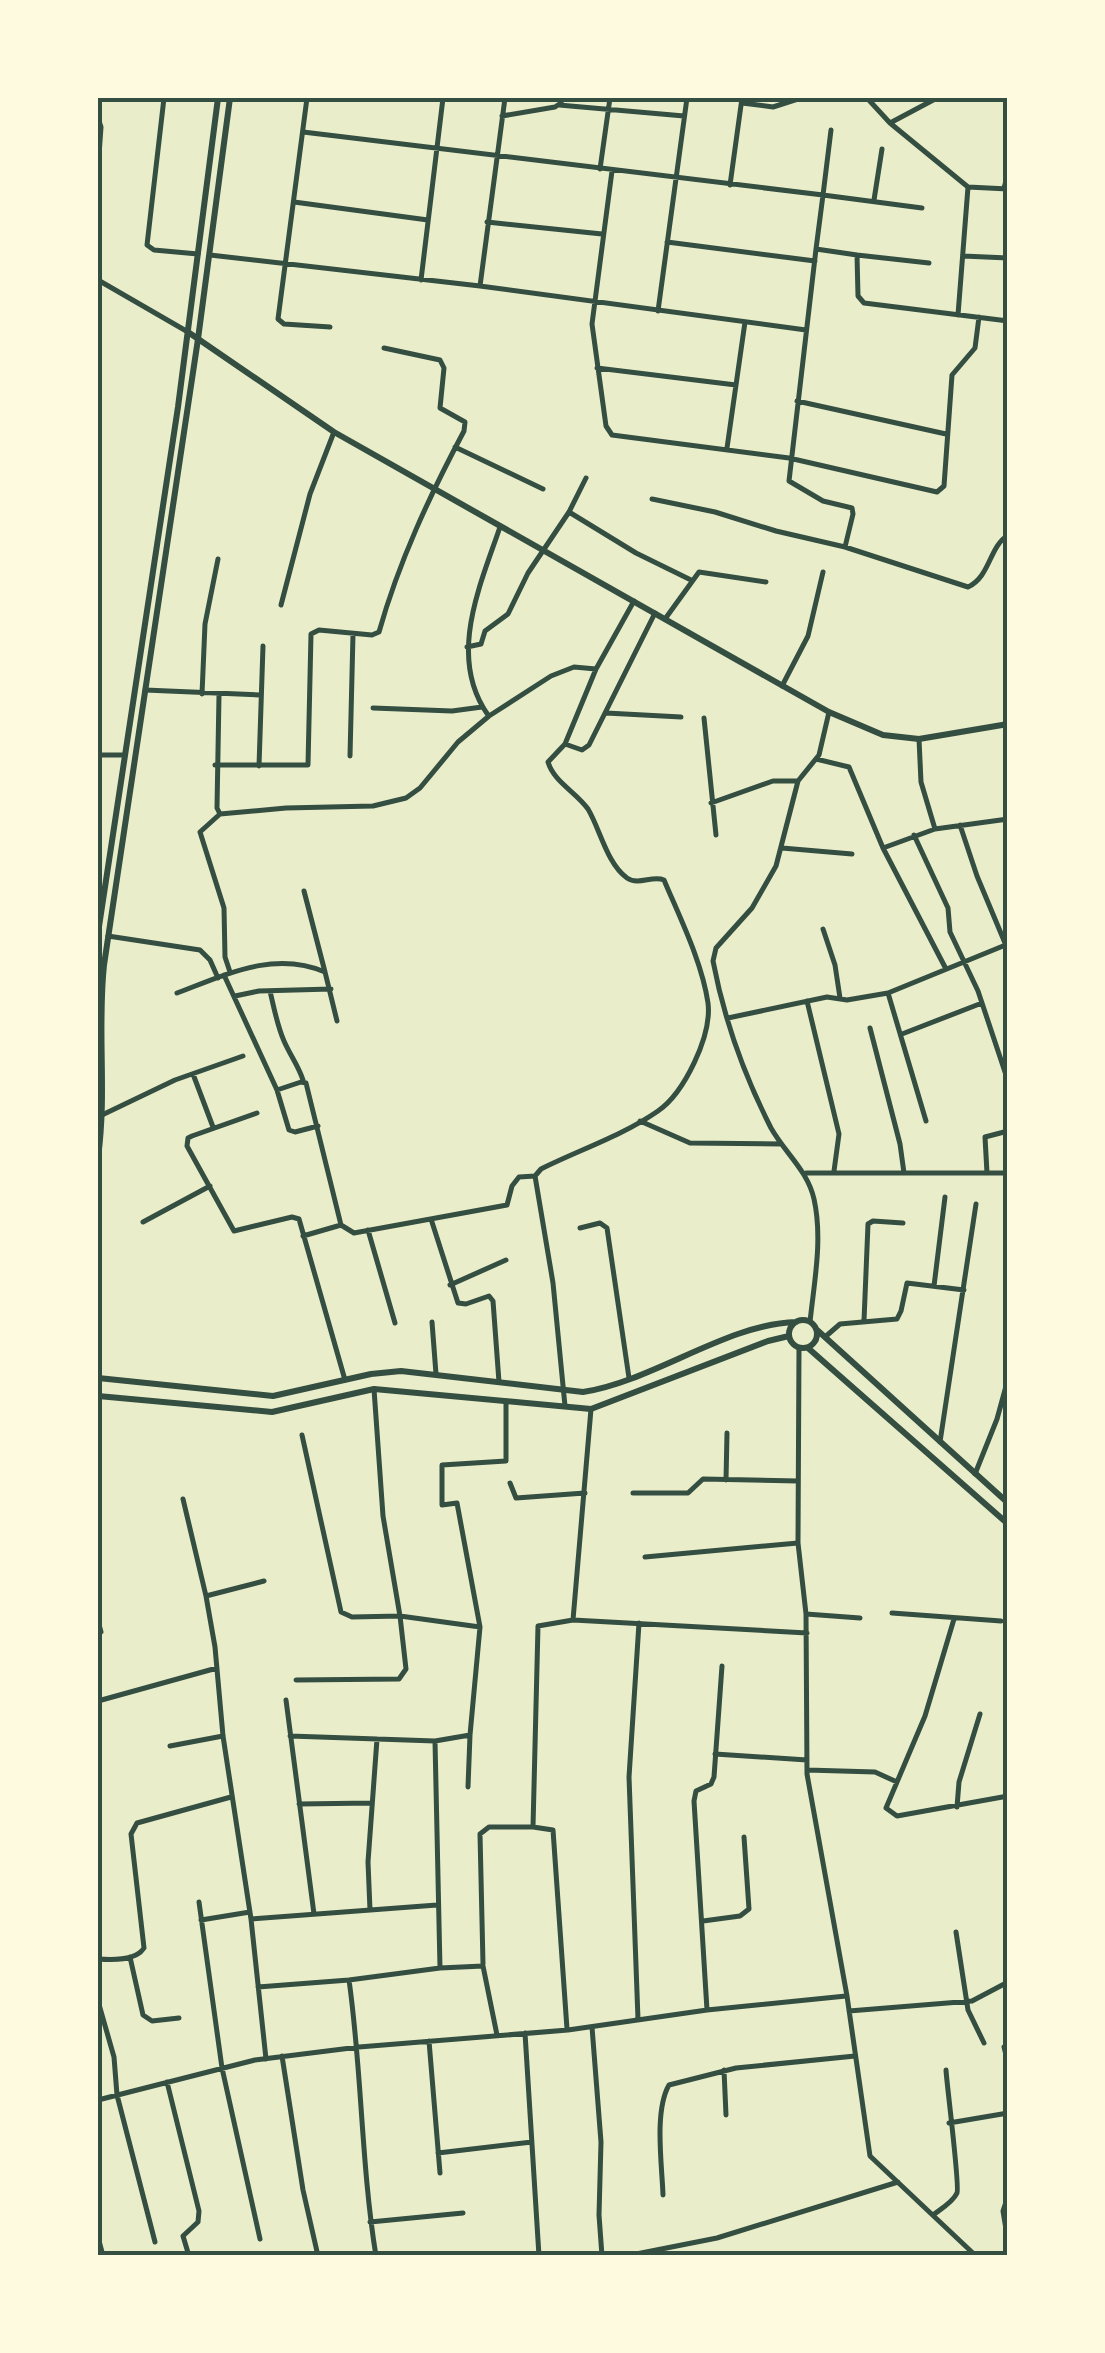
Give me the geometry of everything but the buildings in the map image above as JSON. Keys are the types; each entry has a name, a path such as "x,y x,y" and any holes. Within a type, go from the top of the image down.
{"street":[{"path":"164,98 146,245 154,250 198,254"},
{"path":"98,932 188,332 218,98"},
{"path":"98,1157 102,1115 101,993 108,936 198,339 230,98"},
{"path":"307,98 278,314 280,322 330,327"},
{"path":"421,280 442,98"},
{"path":"480,286 505,98"},
{"path":"559,105 562,98"},
{"path":"600,169 610,98"},
{"path":"658,311 686,98"},
{"path":"730,185 742,100 773,107 800,98"},
{"path":"867,98 890,123 968,188 1006,188 1008,174"},
{"path":"890,123 937,98"},
{"path":"502,116 559,105 684,116"},
{"path":"98,118 102,127 98,170"},
{"path":"831,130 789,481 828,503 852,508 854,514 844,547"},
{"path":"303,132 922,208"},
{"path":"874,201 882,148"},
{"path":"612,171 592,324 606,426 612,435 790,458 938,492 944,486 952,375 972,354 978,317"},
{"path":"958,315 968,188"},
{"path":"294,202 428,220"},
{"path":"487,222 602,234"},
{"path":"667,242 815,261"},
{"path":"816,249 929,263"},
{"path":"857,254 858,296 864,303 1008,320"},
{"path":"210,255 806,330"},
{"path":"964,256 1008,258"},
{"path":"98,280 188,332 334,432 830,712 883,735 919,740 1008,724"},
{"path":"728,448 745,322"},
{"path":"215,765 308,765 311,634 319,630 372,635 379,632 399,570 466,426 440,408 443,364 436,358 384,348"},
{"path":"597,368 736,385"},
{"path":"798,402 947,434"},
{"path":"282,605 310,494 334,432"},
{"path":"455,447 543,489"},
{"path":"468,647 481,644 486,631 508,614 528,572 569,512 586,478"},
{"path":"652,500 715,512 776,532 844,547 968,587 981,576 1000,540 1008,535"},
{"path":"569,512 636,553 691,580"},
{"path":"489,716 482,707 468,647 470,620 500,526"},
{"path":"202,694 206,624 218,559"},
{"path":"665,619 698,572 766,582"},
{"path":"782,686 808,636 824,572"},
{"path":"536,1176 545,1167 640,1121 672,1100 681,1087 707,1018 707,998 664,880 657,877 636,881 624,875 582,802 548,766 550,758 565,744 596,670 634,601"},
{"path":"565,744 586,748 656,614"},
{"path":"350,756 353,634"},
{"path":"259,766 263,646"},
{"path":"224,975 224,908 200,832 220,814 373,806 406,798 420,788 458,742 489,716 550,676 574,668 596,670"},
{"path":"145,690 260,696"},
{"path":"218,695 215,765 220,814"},
{"path":"374,708 452,711 482,707"},
{"path":"804,1348 815,1342 814,1200 804,1173 780,1144 750,1084 716,978 714,954 767,886 782,848 798,781 816,758 830,712"},
{"path":"606,713 681,717"},
{"path":"704,718 716,834"},
{"path":"919,740 921,782 936,829"},
{"path":"98,755 127,755"},
{"path":"816,758 850,767 883,848 946,969"},
{"path":"712,803 773,782 798,781"},
{"path":"883,848 936,829 1008,819"},
{"path":"728,1018 826,997 840,1000 888,993 1007,944 960,825"},
{"path":"914,835 948,908 950,932 982,1003 1008,1080"},
{"path":"782,848 852,854"},
{"path":"304,891 337,1021"},
{"path":"823,928 836,965 840,1000"},
{"path":"108,936 200,950 224,975 235,996 277,1090 290,1130 318,1126"},
{"path":"176,993 256,963 306,964 325,972"},
{"path":"270,990 278,1025 296,1058 318,1126 341,1225 349,1232 507,1206 515,1180 525,1175 536,1176"},
{"path":"235,996 270,990 330,990"},
{"path":"888,993 926,1120"},
{"path":"808,1001 840,1134 834,1171"},
{"path":"902,1034 982,1003"},
{"path":"870,1028 904,1173"},
{"path":"102,1115 243,1056"},
{"path":"193,1074 214,1128"},
{"path":"277,1090 304,1082"},
{"path":"258,1112 192,1136 186,1142 234,1232 296,1217 345,1380"},
{"path":"640,1121 690,1143 780,1144"},
{"path":"987,1173 985,1137 1008,1132"},
{"path":"804,1173 1008,1174"},
{"path":"536,1176 553,1283 565,1407"},
{"path":"143,1222 210,1186"},
{"path":"934,1286 945,1198"},
{"path":"940,1442 976,1204"},
{"path":"430,1219 456,1300 462,1304 485,1296 492,1298 499,1382"},
{"path":"580,1228 600,1223 608,1228 629,1378"},
{"path":"864,1321 868,1224 903,1223"},
{"path":"303,1236 341,1225"},
{"path":"368,1230 395,1323"},
{"path":"450,1285 506,1260"},
{"path":"825,1337 840,1324 900,1316 907,1283 964,1290"},
{"path":"432,1322 436,1374"},
{"path":"789,1336 796,1322"},
{"path":"98,1378 273,1396 388,1371 564,1392 596,1390 761,1328 796,1322 813,1325 1008,1503"},
{"path":"98,1396 272,1412 374,1390 591,1409 768,1340 789,1336 1008,1524"},
{"path":"804,1348 798,1543 807,1634 807,1770 870,2156 976,2256"},
{"path":"975,1474 1008,1379"},
{"path":"296,1680 403,1677 406,1669 383,1516 374,1390"},
{"path":"468,1787 480,1627 457,1503 442,1504 442,1465 506,1461 506,1401"},
{"path":"573,1620 591,1409"},
{"path":"726,1480 727,1433"},
{"path":"302,1435 341,1612 480,1627"},
{"path":"633,1493 688,1493 703,1479 798,1480"},
{"path":"510,1483 516,1498 585,1493"},
{"path":"183,1500 206,1596 217,1668 266,2058"},
{"path":"645,1557 798,1543"},
{"path":"206,1596 264,1580"},
{"path":"892,1613 1001,1621"},
{"path":"806,1614 860,1618"},
{"path":"954,1619 924,1716 886,1808 894,1816 1008,1796"},
{"path":"533,1827 538,1626 573,1620 807,1634"},
{"path":"98,1621 101,1632"},
{"path":"638,2020 629,1777 639,1622"},
{"path":"707,2010 694,1794 712,1781 722,1666"},
{"path":"98,1702 217,1668"},
{"path":"286,1700 314,1914"},
{"path":"957,1807 960,1782 980,1714"},
{"path":"290,1736 435,1741 470,1735"},
{"path":"170,1746 223,1736"},
{"path":"370,1910 376,1739"},
{"path":"435,1741 440,1968"},
{"path":"715,1754 807,1760"},
{"path":"807,1770 875,1772 896,1782"},
{"path":"98,1959 130,1958 143,1952 132,1828 144,1820 232,1797"},
{"path":"299,1804 371,1803"},
{"path":"496,2035 484,1966 480,1834 489,1827 553,1830 568,2030"},
{"path":"702,1921 740,1916 749,1909 744,1837"},
{"path":"198,1902 222,2068 260,2240"},
{"path":"201,1920 438,1905"},
{"path":"956,1932 966,2002 984,2043"},
{"path":"130,1958 143,2016 152,2021 179,2018"},
{"path":"258,1987 484,1966"},
{"path":"349,1980 376,2256"},
{"path":"849,2011 966,2002 1008,1982"},
{"path":"98,2100 266,2058 568,2030 846,1996"},
{"path":"98,2001 114,2057 116,2095 155,2242"},
{"path":"592,2026 601,2142 602,2256"},
{"path":"525,2033 540,2256"},
{"path":"429,2041 440,2173"},
{"path":"1004,2047 1008,2063"},
{"path":"282,2056 303,2190 318,2256"},
{"path":"663,2195 660,2138 666,2088 724,2070 856,2056"},
{"path":"724,2070 726,2115"},
{"path":"933,2215 958,2190 946,2070"},
{"path":"167,2082 199,2211 198,2222 183,2236 190,2256"},
{"path":"949,2122 1008,2113"},
{"path":"438,2153 532,2142"},
{"path":"626,2256 717,2238 898,2182"},
{"path":"1007,2248 1003,2211 1008,2196"},
{"path":"370,2222 463,2213"},
{"path":"98,2237 101,2255"}]}
